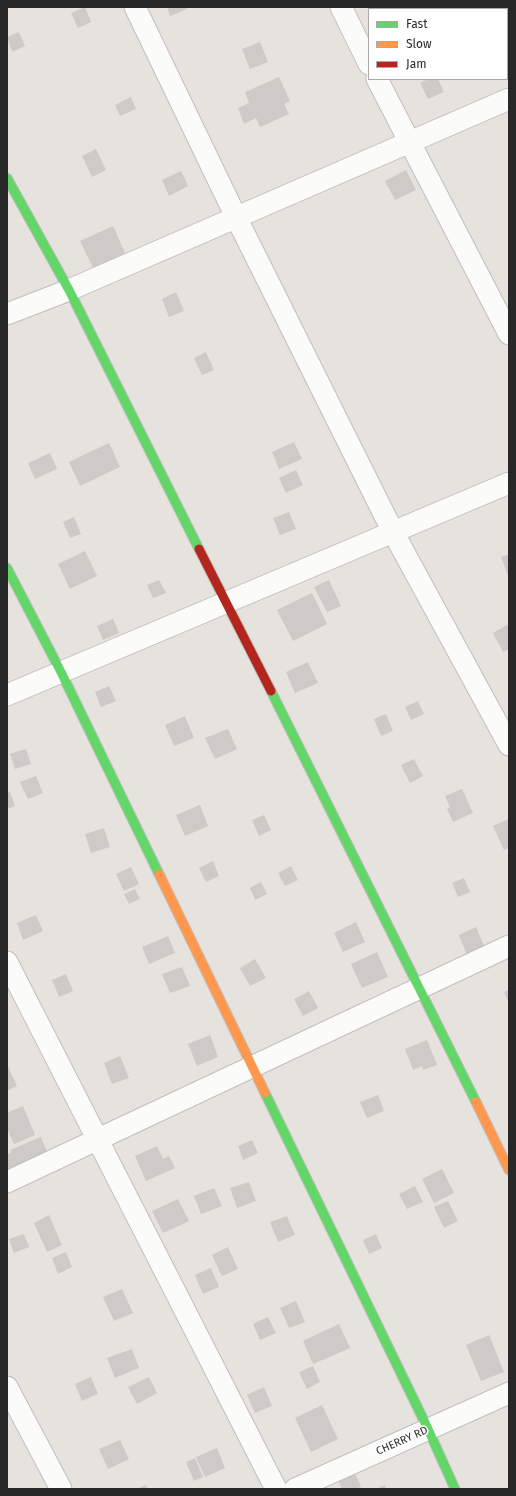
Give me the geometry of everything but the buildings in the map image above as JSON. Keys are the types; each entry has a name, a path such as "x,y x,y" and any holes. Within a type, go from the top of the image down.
{"street":[{"path":"135,7 236,217 393,532 509,745"},
{"path":"341,7 368,62"},
{"path":"377,80 409,144 509,334"},
{"path":"7,314 70,290 509,100"},
{"path":"7,178 70,290 420,988 509,1170"},
{"path":"7,695 509,483"},
{"path":"7,568 61,672 456,1489"},
{"path":"7,1182 509,946"},
{"path":"7,962 276,1489"},
{"path":"7,1386 61,1489"},
{"name":"CHERRY RD","path":"295,1489 509,1393"}],"traffic: fast":[{"path":"7,178 69,290 199,549"},
{"path":"7,568 61,672 159,874"},
{"path":"271,691 476,1102"},
{"path":"265,1093 428,1429 455,1489"}],"traffic: slow":[{"path":"159,874 265,1093"},
{"path":"476,1102 509,1170"}],"traffic: jam":[{"path":"199,549 271,691"}]}
